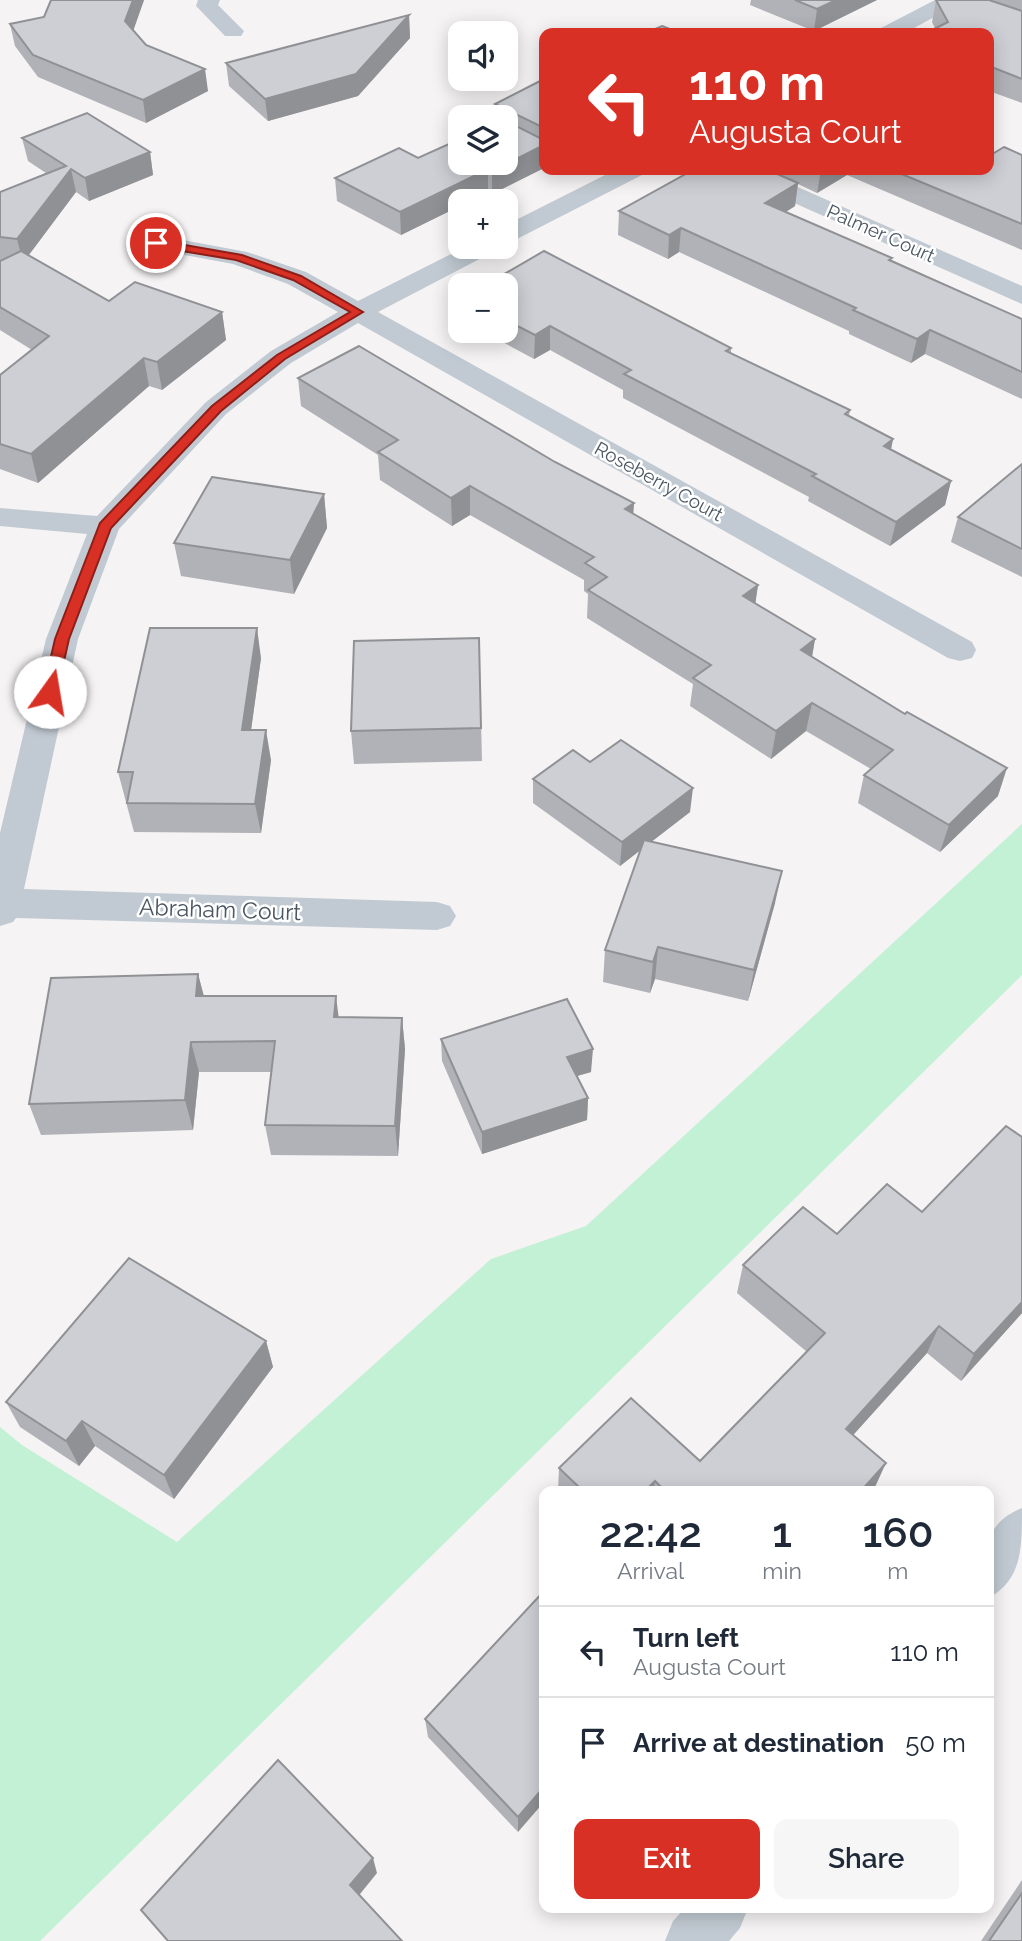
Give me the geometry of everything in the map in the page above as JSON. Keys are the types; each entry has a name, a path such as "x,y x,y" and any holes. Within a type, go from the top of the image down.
{"street":[{"path":"209,0 207,6 233,31"},
{"path":"898,28 951,0 974,9"},
{"path":"518,230 623,175"},
{"name":"Palmer Court","path":"751,175 1022,296"},
{"name":"Roseberry Court","path":"156,243 238,257 297,278 960,650"},
{"path":"1,907 62,639 105,526 216,408 281,357 358,312 461,259"},
{"path":"0,517 105,526"},
{"name":"Abraham Court","path":"1,907 437,916"},
{"path":"994,1567 1022,1532"},
{"path":"693,1941 716,1913"}],"green space":[{"path":"1022,824 1022,975 40,1941 0,1941 0,1427 22,1445 177,1542 491,1259 586,1226"}],"building":[{"path":"51,0 133,0 125,21 146,45 205,69 143,100 33,55 10,24 44,17"},
{"path":"795,0 836,0 817,9"},
{"path":"936,0 989,0 1022,11 1022,79 994,68 994,28 936,28 948,22"},
{"path":"409,15 356,74 265,99 226,63"},
{"path":"539,82 539,126 518,115 518,105 495,104"},
{"path":"87,113 150,152 85,178 71,169 17,239 0,237 0,192 66,166 22,138"},
{"path":"518,127 539,138 539,148 518,158"},
{"path":"448,144 448,175 476,175 400,212 335,178 399,148 418,158"},
{"path":"1004,147 1022,155 1022,224 904,175 994,175 994,153"},
{"path":"684,175 780,175 798,183 765,203 892,258 889,260 1022,319 1022,372 930,330 917,339 681,228 669,235 619,211"},
{"path":"21,251 109,301 135,282 222,312 157,362 144,358 31,454 0,444 0,375 49,336 0,307 0,261"},
{"path":"544,251 731,348 726,351 850,410 845,414 893,439 884,446 951,481 896,522 812,476 816,474 624,374 631,370 550,326 535,335 518,326 518,273 506,273"},
{"path":"359,346 555,462 634,503 625,509 758,585 743,596 815,639 801,650 905,714 907,712 1007,768 949,825 864,775 893,750 812,703 776,731 693,678 711,665 588,590 607,577 585,563 594,557 470,486 451,498 378,452 398,440 298,378"},
{"path":"1022,464 1022,549 958,517"},
{"path":"212,477 324,494 290,560 174,543"},
{"path":"150,628 257,628 242,730 266,730 255,804 127,803 133,772 118,772"},
{"path":"479,638 481,728 351,731 354,641"},
{"path":"621,740 693,788 622,842 533,779 573,750 590,762"},
{"path":"644,840 782,871 754,970 658,947 653,962 605,950"},
{"path":"198,974 196,996 336,996 334,1017 402,1018 395,1126 265,1125 275,1041 191,1042 185,1100 29,1104 51,978"},
{"path":"567,999 593,1049 567,1057 588,1098 482,1132 441,1039"},
{"path":"1006,1126 1022,1137 1022,1302 974,1354 939,1326 846,1429 886,1463 865,1486 660,1486 655,1481 650,1486 578,1486 559,1468 631,1398 700,1461 825,1333 743,1265 803,1207 837,1234 887,1184 922,1212"},
{"path":"129,1258 266,1341 164,1475 82,1421 66,1441 6,1402"},
{"path":"539,1596 539,1793 518,1817 425,1719"},
{"path":"278,1760 373,1858 350,1885 402,1941 168,1941 141,1910"},
{"path":"1022,1893 1022,1941 989,1941"}],"route":[{"path":"50,692 62,639 105,526 216,408 281,357 358,312 297,278 238,257 156,243"}]}
